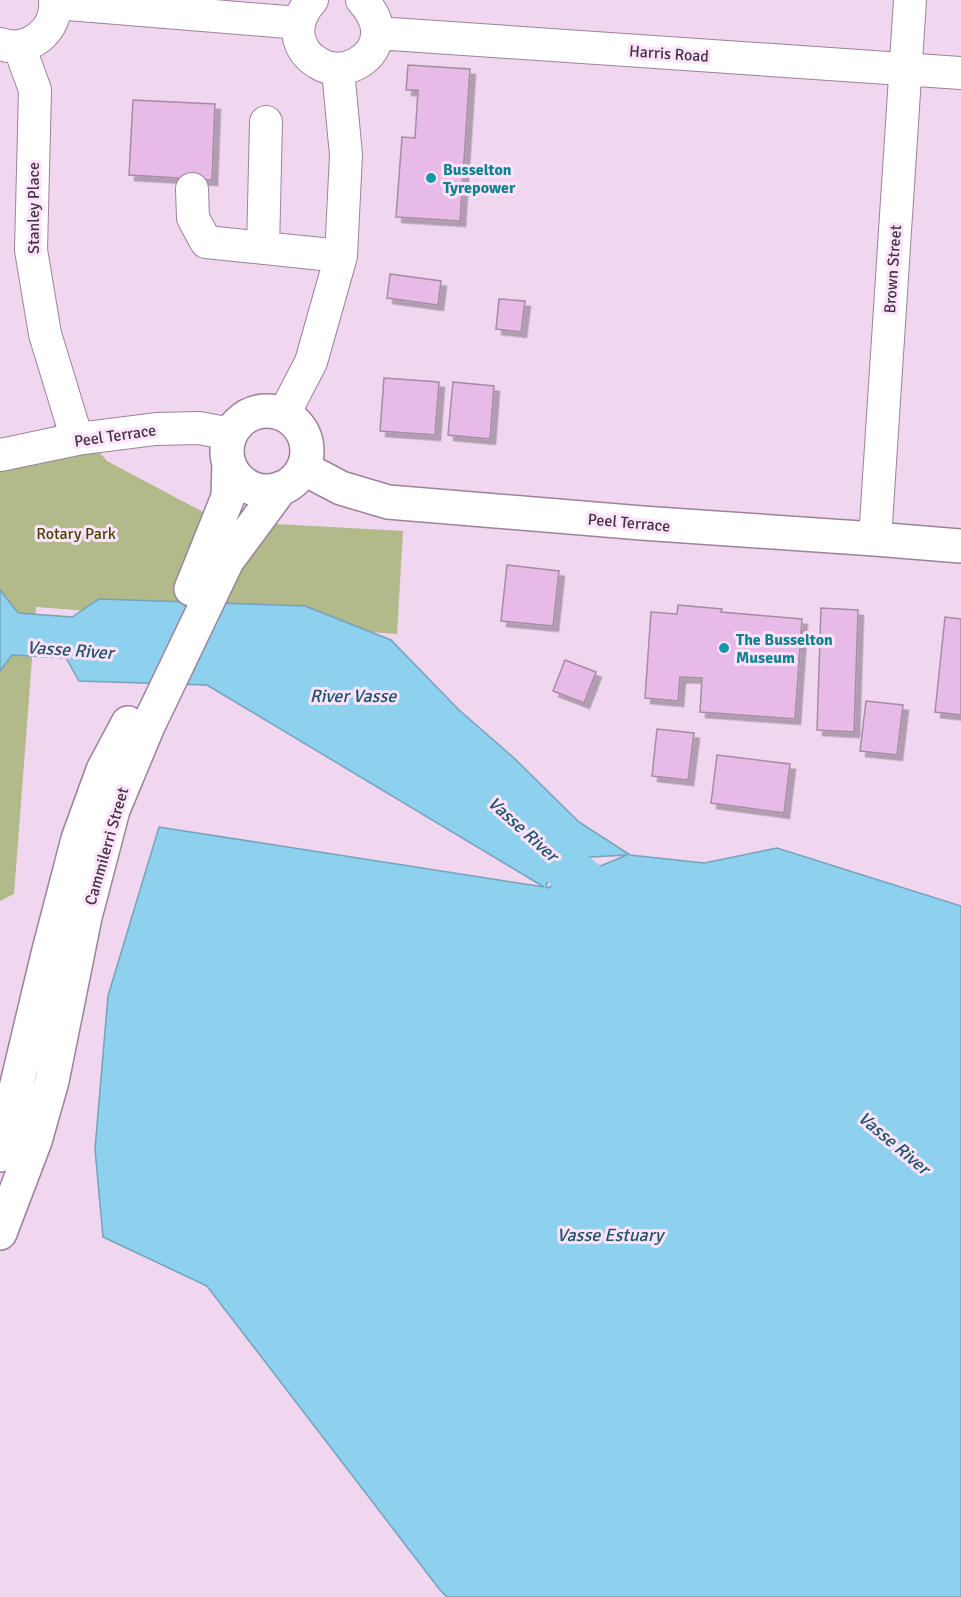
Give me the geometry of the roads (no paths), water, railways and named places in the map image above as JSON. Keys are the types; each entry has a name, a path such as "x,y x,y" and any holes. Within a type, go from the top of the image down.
{"main road":[{"path":"274,411 284,414 302,431 307,456 292,478 268,491 256,489 235,475 230,448 236,425 244,418 253,413 274,411"},
{"name":"Cammilerri Street","path":"0,1233 35,1141 52,1081 85,917 139,722 208,576 228,497 230,448"},
{"name":"Peel Terrace","path":"292,478 341,488 388,502 961,546"},
{"name":"Cammilerri Street","path":"208,576 232,554 292,478"},
{"name":"Cammilerri Street","path":"0,1155 78,839 103,770 139,722"}],"street":[{"path":"9,45 34,42 46,32 54,18 56,2 305,11 298,33 301,46 309,58 325,68 338,70 352,67 363,60 369,55 375,42 377,33 374,16 362,0"},
{"name":"Brown Street","path":"875,539 910,0"},
{"name":"Harris Road","path":"377,33 961,73"},
{"name":"Stanley Place","path":"9,45 34,90 31,250 45,334 77,439"},
{"path":"284,414 311,362 340,256 346,154 338,70"},
{"path":"263,248 266,122"},
{"path":"192,189 194,218 206,242 340,256"},
{"name":"Peel Terrace","path":"0,455 77,439 156,429 199,428 230,448"}],"water":[{"name":"Vasse Estuary","path":"0,590 18,613 72,617 99,599 305,606 391,640 458,709 514,758 579,822 630,855 704,863 777,848 961,906 961,1597 447,1597 207,1286 103,1237 95,1149 108,996 159,827 544,887 207,685 79,681 66,658 12,655 0,671","holes":["627,855 547,888 555,859"]}],"waterway":[{"name":"Vasse River","path":"507,815 626,918"}],"place":[{"name":"Busselton Tyrepower","path":"431,178"},
{"name":"The Busselton Museum","path":"724,648"}],"park label":[{"name":"Rotary Park","path":"76,533"}],"water label":[{"name":"River Vasse","path":"353,696"}]}
